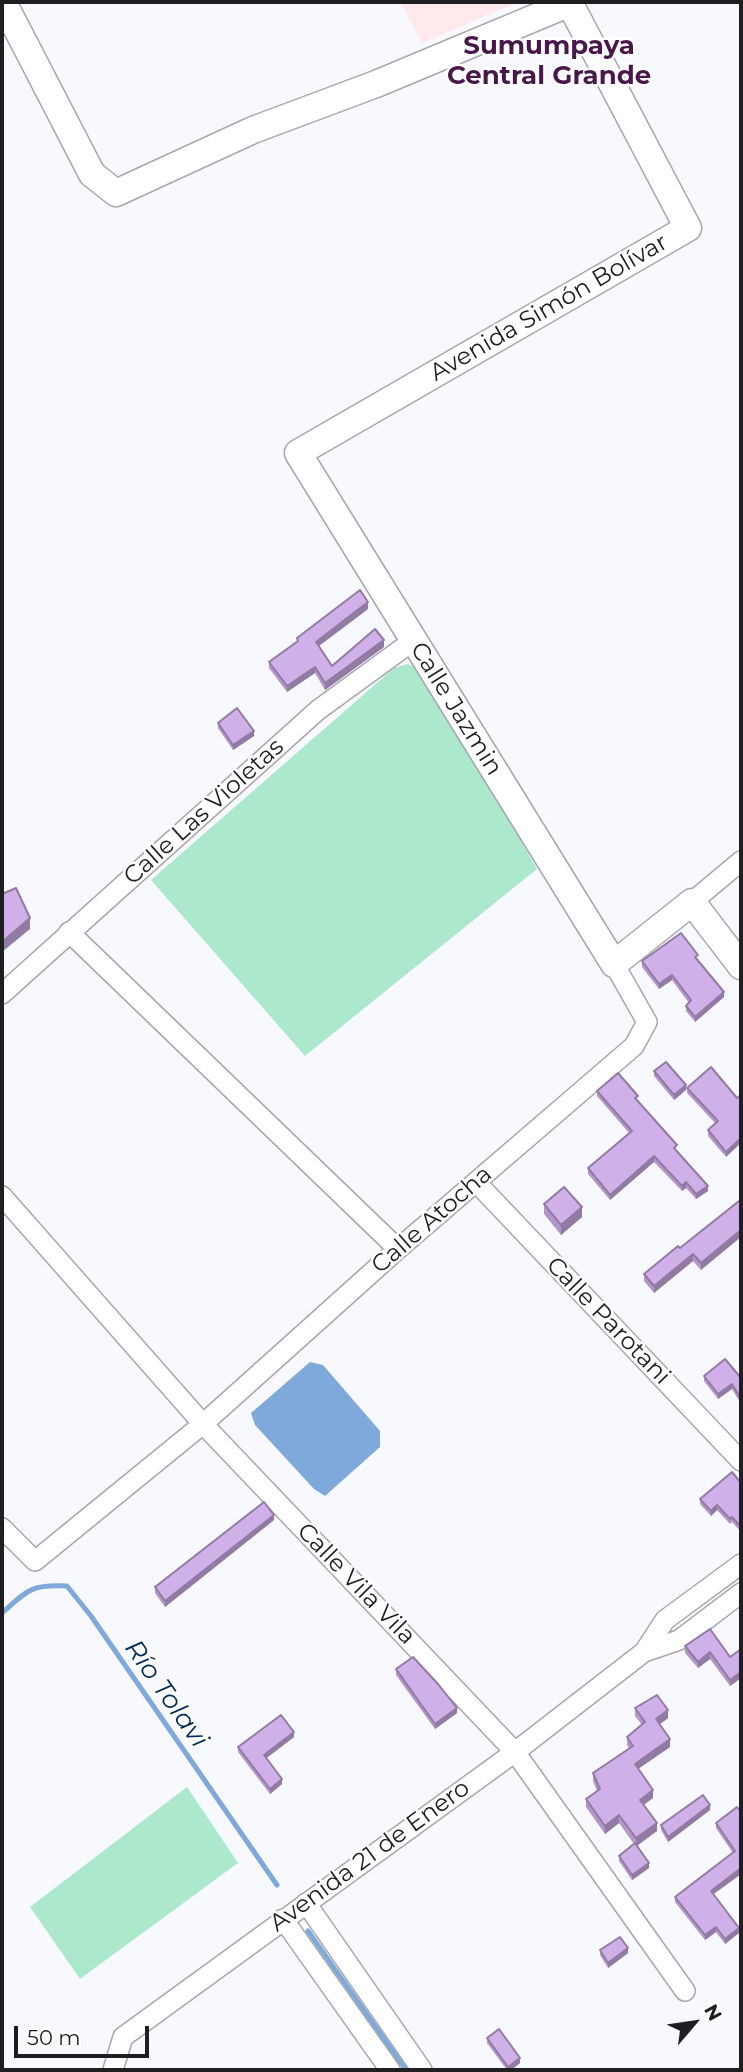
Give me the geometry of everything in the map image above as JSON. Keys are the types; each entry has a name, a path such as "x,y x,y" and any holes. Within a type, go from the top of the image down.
{"street":[{"path":"3,2 92,174 116,193 253,130 376,84 570,3"},
{"name":"Avenida Simón Bolívar","path":"299,453 688,228 570,3"},
{"name":"Calle Jazmin","path":"299,453 614,964"},
{"name":"Calle Las Violetas","path":"2,994 318,710 414,640"},
{"path":"614,964 741,861"},
{"path":"692,902 741,966"},
{"path":"69,932 398,1249"},
{"name":"Calle Atocha","path":"2,1528 35,1561 203,1424 398,1249 634,1046 647,1022 614,964"},
{"name":"Calle Parotani","path":"476,1182 741,1461"},
{"name":"Calle Vila Vila","path":"2,1196 203,1424 515,1752 685,1991"},
{"name":"Avenida 21 de Enero","path":"644,1652 665,1620 741,1564"},
{"path":"722,1579 739,1600"},
{"name":"Avenida 21 de Enero","path":"113,2070 122,2037 515,1752 644,1652 679,1640 739,1600"},
{"path":"306,1903 422,2070"},
{"path":"284,1919 390,2070"}],"shaded area":[{"path":"400,2 518,2 422,43"}],"green space":[{"path":"407,664 422,670 537,869 305,1056 151,880 394,668"},
{"path":"187,1787 238,1863 80,1979 30,1907"}],"water":[{"path":"310,1362 323,1365 380,1431 380,1447 325,1496 314,1489 255,1425 251,1413"}],"building":[{"path":"360,590 368,602 316,642 332,666 375,629 384,640 325,683 315,667 287,686 269,662"},
{"path":"237,708 254,731 233,745 218,723"},
{"path":"16,888 30,918 2,942 2,894"},
{"path":"681,933 698,955 695,957 724,992 695,1017 686,1006 691,1000 672,975 659,984 642,961"},
{"path":"666,1062 686,1085 674,1095 654,1071"},
{"path":"711,1067 737,1098 741,1095 741,1138 726,1152 708,1130 718,1121 687,1088"},
{"path":"618,1073 638,1096 635,1098 677,1145 674,1148 708,1186 696,1194 686,1182 682,1186 654,1156 610,1195 588,1168 632,1131 597,1091"},
{"path":"564,1187 582,1207 561,1225 544,1204"},
{"path":"739,1201 741,1230 701,1263 693,1254 654,1286 644,1274"},
{"path":"725,1359 741,1378 741,1399 732,1384 718,1394 704,1376"},
{"path":"732,1472 741,1483 741,1527 717,1505 711,1511 700,1499"},
{"path":"264,1502 274,1515 165,1601 155,1587"},
{"path":"710,1629 730,1657 741,1649 741,1672 730,1680 710,1652 698,1662 685,1646"},
{"path":"413,1657 457,1708 435,1724 396,1669"},
{"path":"657,1695 668,1710 656,1719 670,1739 635,1764 653,1790 640,1800 657,1823 636,1838 619,1815 605,1826 586,1799 600,1789 593,1773 633,1746 627,1737 645,1722 635,1708"},
{"path":"281,1715 294,1732 264,1755 282,1779 270,1789 238,1747"},
{"path":"703,1795 710,1805 668,1837 661,1825"},
{"path":"737,1807 741,1812 741,1868 711,1891 739,1928 725,1939 716,1927 705,1935 675,1897 735,1851 716,1823"},
{"path":"635,1843 649,1863 632,1875 619,1856"},
{"path":"620,1937 628,1948 608,1963 600,1950"},
{"path":"499,2029 520,2058 508,2067 487,2038"}],"waterway":[{"name":"Río Tolavi","path":"2,1613 31,1590 45,1586 67,1586 91,1616 277,1885"},
{"name":"Río Tolavi","path":"308,1931 406,2070"}],"district":[{"name":"Sumumpaya Central Grande","path":"549,61"}]}
